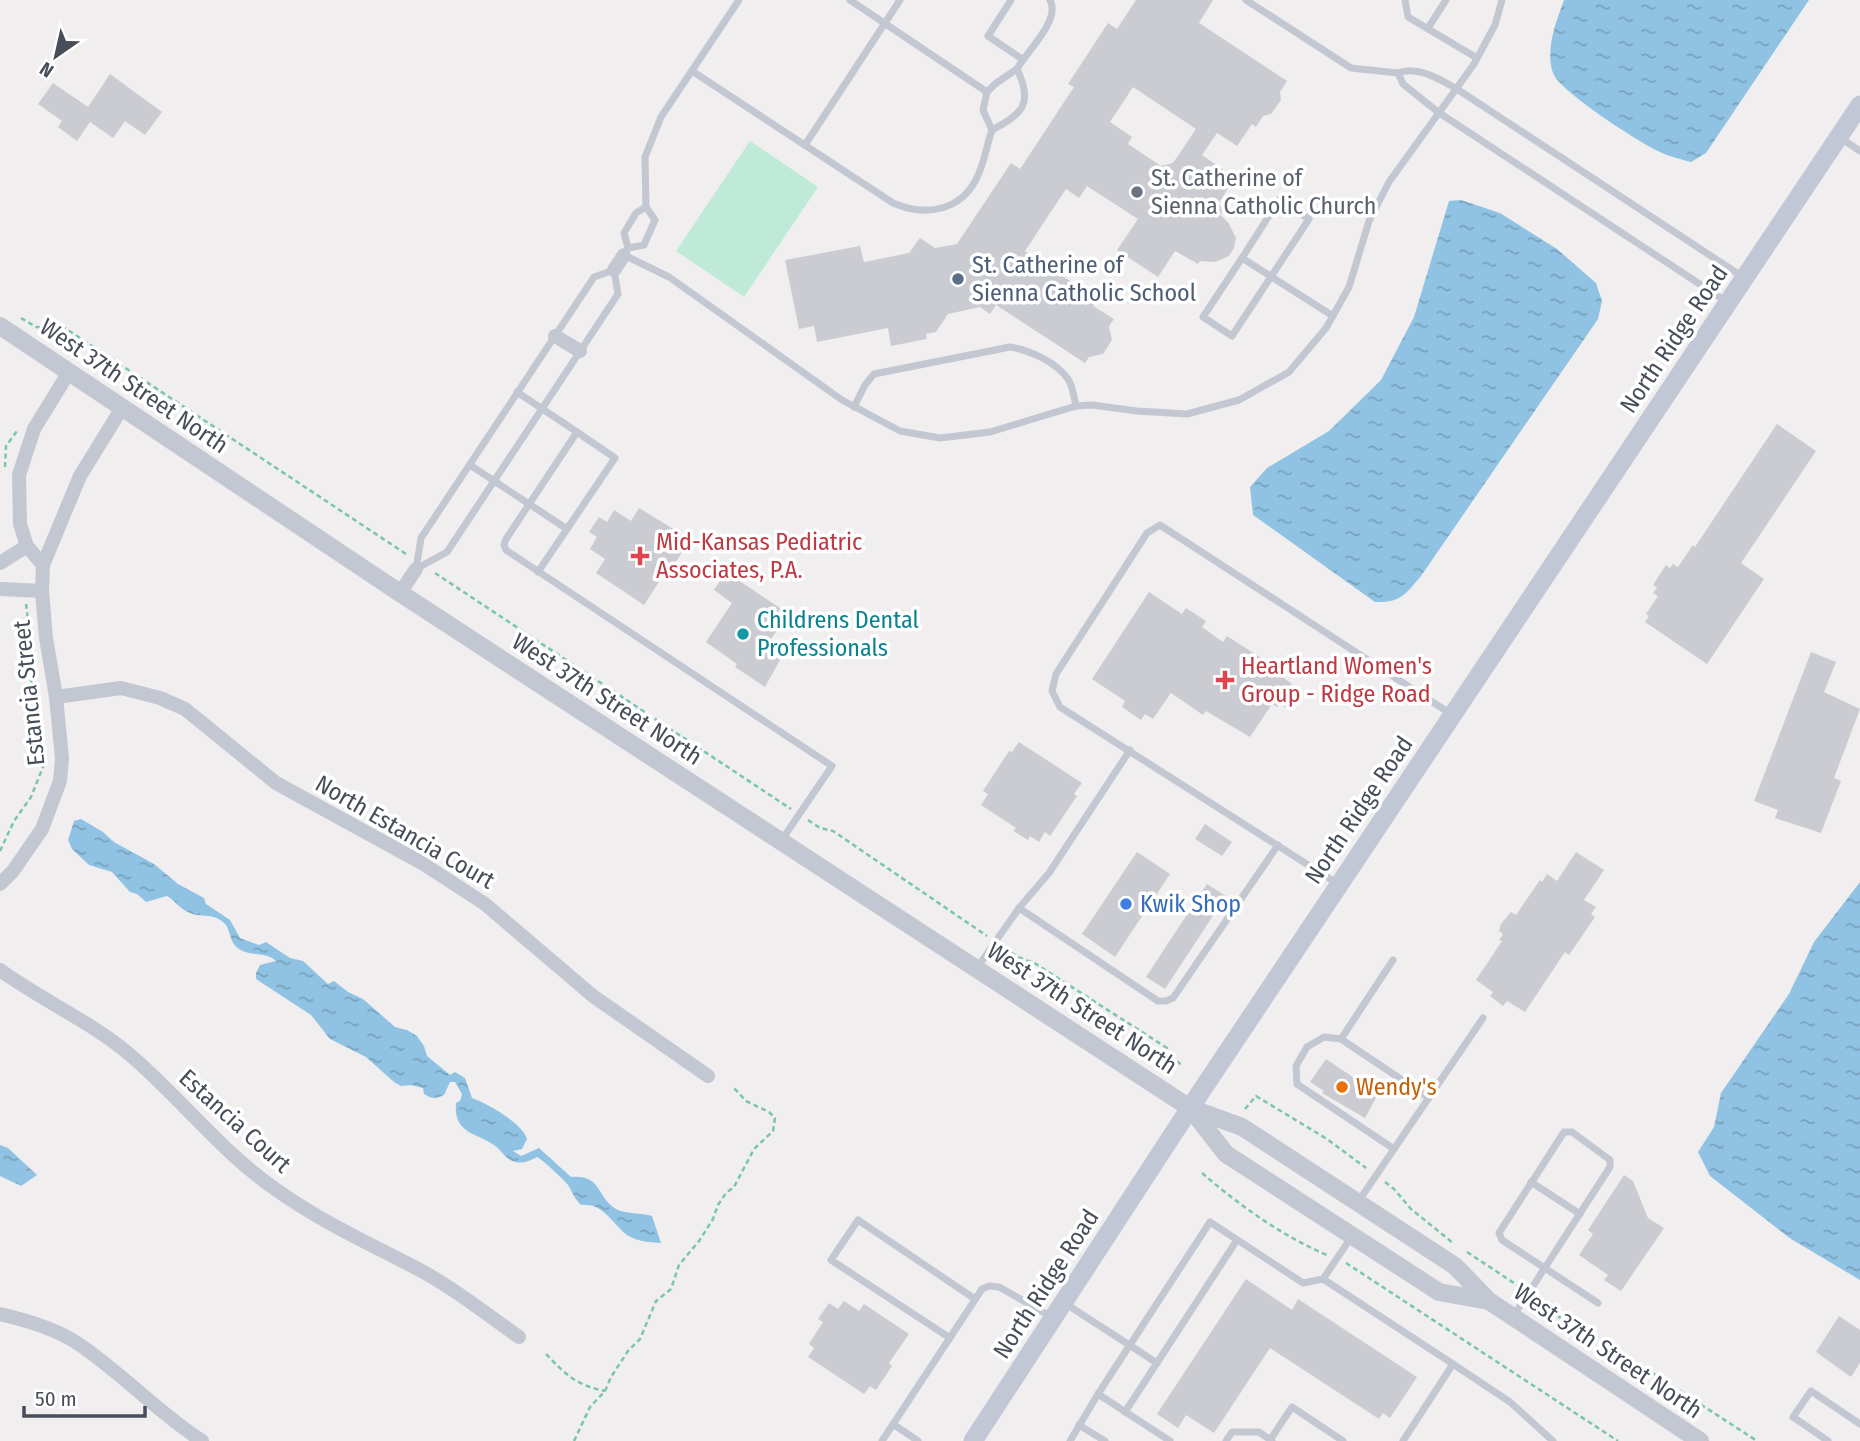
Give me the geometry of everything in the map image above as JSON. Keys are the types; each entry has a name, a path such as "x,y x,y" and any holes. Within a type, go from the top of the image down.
{"main road":[{"name":"North Ridge Road","path":"973,1441 1190,1108 1860,105"}],"street":[{"path":"614,270 626,252"},
{"name":"West 37th Street North","path":"0,326 400,593 1190,1108 1242,1127 1358,1202 1455,1266 1489,1301 1689,1438"},
{"path":"555,335 580,351"},
{"path":"43,565 27,546 18,515 19,475 34,429 69,372"},
{"name":"Estancia Street","path":"0,884 13,871 42,829 60,780 62,758 56,697 46,638 43,565 80,476 122,408"},
{"path":"0,563 27,546"},
{"path":"400,593 418,565"},
{"path":"0,589 42,591"},
{"name":"North Estancia Court","path":"56,697 121,688 160,698 185,709 276,783 422,863 485,904 593,996 708,1076"},
{"name":"Estancia Court","path":"0,970 128,1053 235,1158 277,1191 324,1220 455,1291 519,1337"},
{"name":"West 37th Street North","path":"1190,1108 1226,1154 1439,1292 1489,1301"},
{"path":"0,1314 22,1319 75,1341 178,1425 202,1441"}],"lane":[{"path":"626,252 645,245 655,220 646,207 645,157 661,117 738,0"},
{"path":"850,0 987,92"},
{"path":"805,145 900,0"},
{"path":"1011,0 988,36 1022,59"},
{"path":"692,71 893,204 909,210 927,212 944,208 963,197 973,185 992,130 983,110 987,92 1017,69 1052,19 1053,6 1050,0"},
{"path":"1245,0 1351,68 1398,74 1408,69 1432,76 1457,89 1744,278"},
{"path":"1405,0 1408,17 1477,58"},
{"path":"1428,28 1446,0"},
{"path":"626,252 669,277 854,407 900,431 940,438 990,432 1076,406 1092,404 1137,411 1187,414 1239,400 1289,372 1326,328 1349,287 1369,221 1389,182 1477,58 1495,25 1502,0"},
{"path":"992,130 1014,118 1021,110 1026,93 1017,69"},
{"path":"1398,74 1403,84 1438,112 1728,302"},
{"path":"1839,137 1860,151"},
{"path":"1279,200 1309,219 1232,336 1203,317 1242,258 1279,200"},
{"path":"626,252 624,233 636,213 646,207"},
{"path":"1242,258 1333,316"},
{"path":"614,270 618,294 447,552 418,565 421,538 517,392 594,277 614,270"},
{"path":"854,407 874,374 1010,347 1027,349 1062,372 1070,381 1076,406"},
{"path":"517,392 615,458 538,572"},
{"path":"577,432 504,545 506,550 832,766 781,842"},
{"path":"470,465 567,529"},
{"path":"1339,884 1060,707 1052,691 1056,674 1147,533 1160,525 1452,714"},
{"path":"977,969 1019,908 1049,873 1130,750"},
{"path":"1019,908 1158,1001 1166,1001 1173,998 1278,845"},
{"path":"1341,1040 1393,960"},
{"path":"1358,1202 1483,1018"},
{"path":"1394,1149 1297,1083 1296,1066 1307,1047 1324,1037 1341,1040 1429,1098"},
{"path":"1513,1317 1544,1268 1610,1167 1610,1160 1572,1132 1564,1132 1499,1233 1502,1240 1544,1268 1598,1303"},
{"path":"1531,1182 1580,1214"},
{"path":"950,1338 831,1260 858,1220 975,1299"},
{"path":"1070,1441 1210,1222 1303,1283 1323,1279 1352,1235"},
{"path":"1125,1412 1237,1240"},
{"path":"1323,1279 1510,1402 1553,1441"},
{"path":"882,1441 975,1299 982,1289 989,1286 999,1287 1058,1310 1130,1346 1157,1363"},
{"path":"1403,1441 1453,1364"},
{"path":"1828,1441 1793,1417 1811,1391 1860,1424"},
{"path":"1098,1394 1170,1441"},
{"path":"1226,1441 1232,1432 1259,1432 1271,1440 1292,1407 1343,1441"},
{"path":"893,1424 918,1441"},
{"path":"1079,1425 1103,1441"}],"path":[{"path":"19,317 36,327 65,328 418,565 820,828 833,831 1018,957 1036,964 1167,1048 1164,1053 1182,1065"},
{"path":"26,604 29,629"},
{"path":"0,851 14,821 31,797 43,767 31,715 33,690 29,668 30,642"},
{"path":"574,1441 590,1407 605,1391 622,1360 640,1339 656,1301 671,1289 679,1265 713,1220 726,1193 734,1188 754,1149 773,1131 775,1118 769,1112 746,1101 733,1087"},
{"path":"1245,1109 1256,1096 1327,1139 1394,1189 1411,1209 1452,1242 1528,1293 1569,1325 1597,1337 1757,1441"},
{"path":"1202,1173 1228,1196 1306,1246 1354,1266 1618,1441"},
{"path":"546,1354 567,1376 584,1387 605,1391"}],"green space":[{"path":"750,141 818,187 744,297 676,251"}],"water":[{"path":"1564,0 1809,0 1706,153 1691,162 1650,147 1584,104 1558,81 1553,73 1550,55 1552,36"},
{"path":"1461,200 1500,213 1557,249 1596,283 1602,301 1598,319 1421,576 1396,599 1375,602 1253,515 1250,487 1267,468 1329,431 1381,380 1414,317 1449,201"},
{"path":"81,819 114,842 154,864 178,884 204,898 206,904 230,920 240,938 259,945 266,942 290,958 303,961 328,984 334,981 363,999 395,1027 417,1036 427,1056 450,1075 455,1072 465,1078 472,1098 504,1115 519,1127 527,1139 522,1149 513,1151 521,1156 539,1148 571,1177 589,1179 618,1210 652,1216 661,1243 631,1237 601,1210 581,1205 566,1183 537,1157 525,1162 512,1161 494,1145 467,1131 458,1121 456,1113 456,1103 460,1101 462,1094 455,1082 450,1082 444,1095 429,1097 424,1094 423,1088 401,1086 394,1082 366,1057 330,1039 311,1015 256,979 260,965 276,961 236,947 222,921 187,912 167,896 146,902 130,892 112,872 89,865 72,849 68,840 74,821"},
{"path":"1860,882 1860,1280 1791,1239 1710,1176 1698,1152 1714,1127 1721,1093 1789,994 1814,942"},
{"path":"0,1145 8,1148 37,1175 21,1186 0,1176"}],"building":[{"path":"1136,0 1213,0 1199,23 1287,81 1280,92 1281,100 1271,114 1263,116 1256,127 1252,124 1237,146 1217,133 1202,155 1228,173 1222,182 1229,187 1218,204 1225,209 1220,215 1228,222 1236,238 1229,256 1215,262 1200,261 1198,264 1175,251 1158,277 1117,250 1138,219 1087,186 1079,198 1066,189 1025,251 1097,299 1093,306 1114,319 1109,326 1112,340 1103,354 1089,357 1085,363 996,305 990,314 980,307 948,314 936,332 926,334 927,339 891,346 888,328 817,342 814,326 799,329 785,260 860,246 864,262 909,253 920,238 935,248 957,244 1011,163 1020,169 1074,87 1068,84 1108,23 1117,29","holes":["1133,87 1196,129 1173,163 1161,166 1128,144 1132,137 1110,122"]},
{"path":"110,74 162,112 145,135 125,121 113,138 90,122 77,141 58,127 62,121 38,104 53,83 88,107"},
{"path":"1777,424 1816,451 1741,563 1764,579 1707,664 1645,622 1649,616 1646,614 1658,596 1653,593 1657,588 1653,585 1666,565 1670,568 1673,564 1678,567 1693,545 1695,547"},
{"name":"Mid-Kansas Pediatric Associates, P.A.","path":"639,508 688,538 674,565 671,563 644,605 596,573 605,559 590,549 597,537 589,532 599,517 607,522 614,510 631,521"},
{"name":"Childrens Dental Professionals","path":"726,572 786,612 764,649 780,660 765,687 735,667 737,664 706,642 732,603 714,590"},
{"path":"1149,592 1182,614 1186,608 1206,621 1202,627 1223,642 1227,636 1286,674 1284,678 1292,684 1289,688 1297,693 1287,708 1279,703 1277,707 1272,704 1250,737 1206,711 1203,715 1171,693 1153,719 1145,714 1141,720 1122,707 1125,701 1092,679"},
{"path":"1811,652 1836,662 1824,692 1860,709 1834,778 1841,781 1821,833 1775,818 1778,810 1754,801"},
{"path":"1019,742 1082,783 1074,794 1077,796 1050,836 1045,832 1039,842 1030,836 1028,840 1013,831 1016,828 981,805 988,794 983,791 1009,751 1012,752"},
{"path":"1205,824 1232,842 1222,856 1195,839"},
{"name":"Kwik Shop","path":"1137,852 1170,874 1115,957 1082,934"},
{"path":"1576,852 1604,870 1584,900 1596,907 1591,914 1595,917 1569,955 1565,952 1525,1012 1507,1001 1503,1006 1490,996 1493,992 1476,980 1502,941 1499,940 1503,934 1499,931 1501,924 1511,912 1516,915 1547,874 1557,881"},
{"name":"Kwik Shop","path":"1207,884 1226,896 1165,989 1146,977"},
{"name":"Wendy's","path":"1326,1059 1378,1094 1365,1118 1322,1093 1324,1091 1310,1082"},
{"path":"1624,1175 1633,1181 1648,1218 1664,1228 1621,1291 1604,1280 1608,1275 1579,1255 1593,1234 1588,1230"},
{"path":"1246,1279 1292,1310 1298,1299 1417,1377 1390,1418 1383,1413 1379,1419 1270,1348 1214,1433 1186,1415 1178,1428 1157,1414"},
{"path":"844,1301 859,1311 864,1304 909,1334 889,1363 892,1366 876,1390 870,1386 864,1394 808,1357 814,1348 809,1344 823,1322 818,1319 829,1303 838,1309"},
{"path":"1839,1316 1860,1330 1860,1363 1851,1377 1816,1352"}],"place":[{"name":"St. Catherine of Sienna Catholic Church","path":"1137,192"},
{"name":"St. Catherine of Sienna Catholic School","path":"958,279"},
{"name":"Mid-Kansas Pediatric Associates, P.A.","path":"640,556"},
{"name":"Childrens Dental Professionals","path":"743,634"},
{"name":"Heartland Women's Group - Ridge Road","path":"1225,680"},
{"name":"Kwik Shop","path":"1126,904"},
{"name":"Wendy's","path":"1342,1087"}]}
